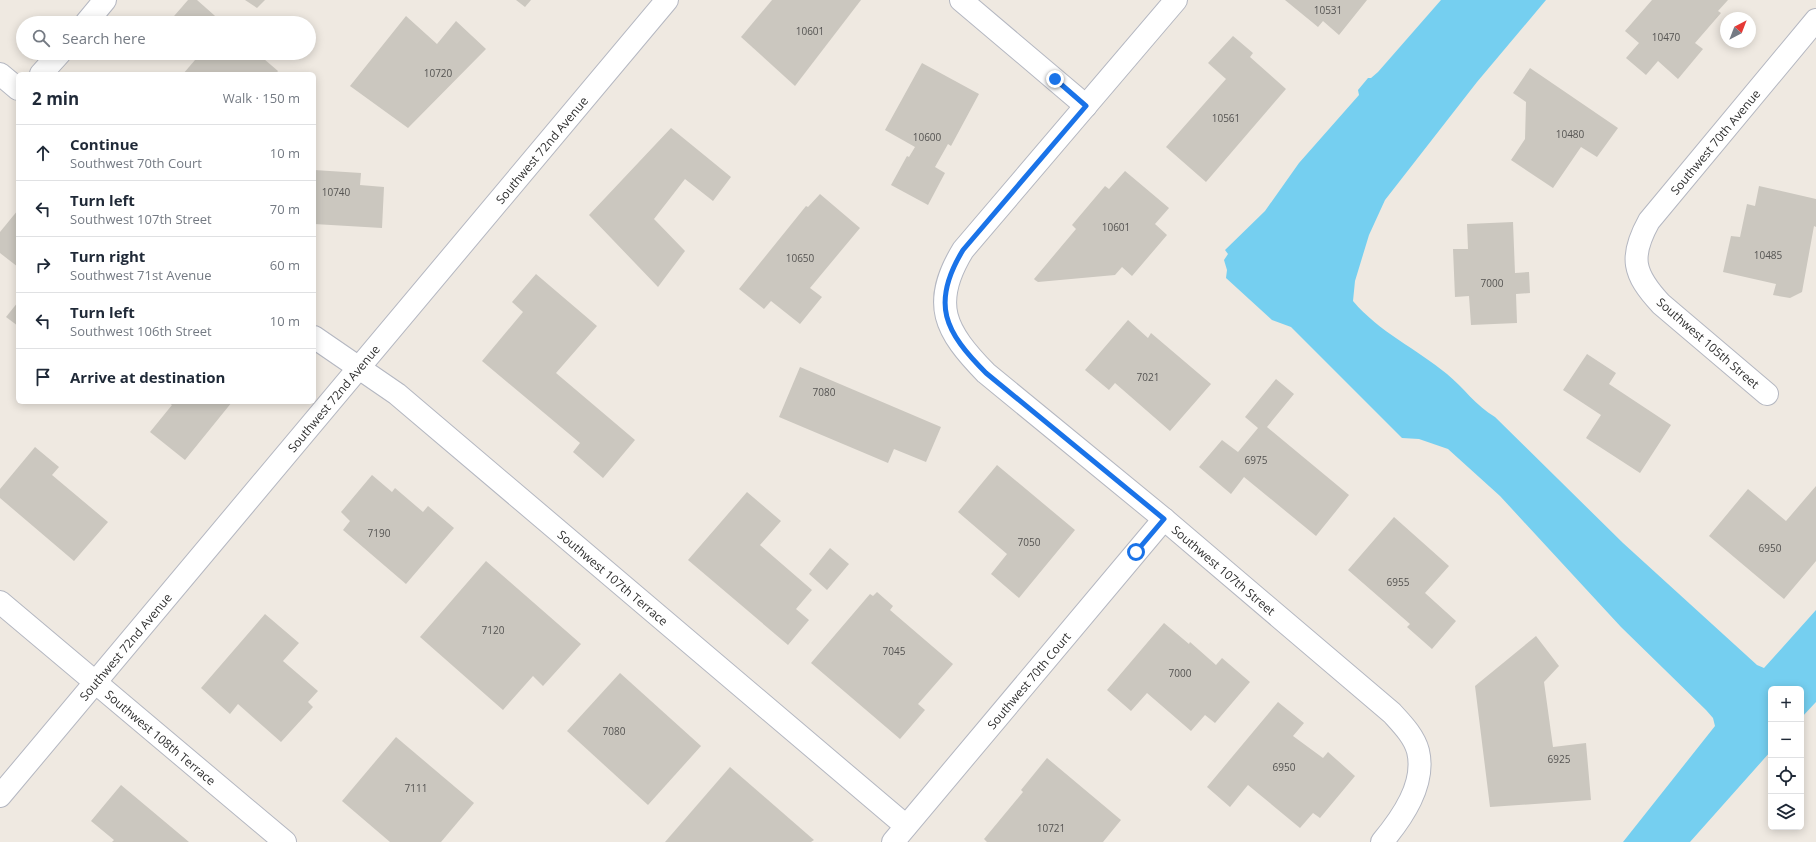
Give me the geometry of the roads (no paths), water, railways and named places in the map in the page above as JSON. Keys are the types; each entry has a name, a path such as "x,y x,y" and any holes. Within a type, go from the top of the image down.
{"street":[{"path":"92,16 105,0"},
{"name":"Southwest 72nd Avenue","path":"0,796 96,683 357,368 667,0"},
{"path":"961,0 1086,106"},
{"name":"Southwest 107th Street","path":"1176,0 963,250 952,269 945,293 946,315 953,333 968,354 986,373 1164,519 1392,713 1407,729 1417,750 1420,768 1416,786 1404,812 1382,842"},
{"name":"Southwest 70th Avenue","path":"1638,271 1635,258 1639,239 1649,221 1816,20"},
{"path":"43,72 54,60"},
{"path":"0,74 16,87"},
{"name":"Southwest 105th Street","path":"1638,271 1649,291 1661,304 1767,394"},
{"name":"Southwest 107th Terrace","path":"316,338 397,394 899,834"},
{"name":"Southwest 70th Court","path":"899,834 1164,519"},
{"name":"Southwest 108th Terrace","path":"0,602 285,842"}],"water":[{"path":"1441,0 1546,0 1477,82 1385,200 1369,235 1355,281 1353,301 1374,322 1453,379 1482,408 1495,417 1623,543 1757,665 1764,668 1816,610 1816,702 1804,715 1804,686 1768,686 1768,754 1690,842 1623,842 1715,726 1713,718 1621,627 1500,496 1448,449 1419,439 1402,438 1291,327 1272,320 1226,278 1227,270 1224,260 1228,254 1225,250 1265,211 1299,163 1359,95 1358,90 1368,78 1371,78 1378,72"}]}
